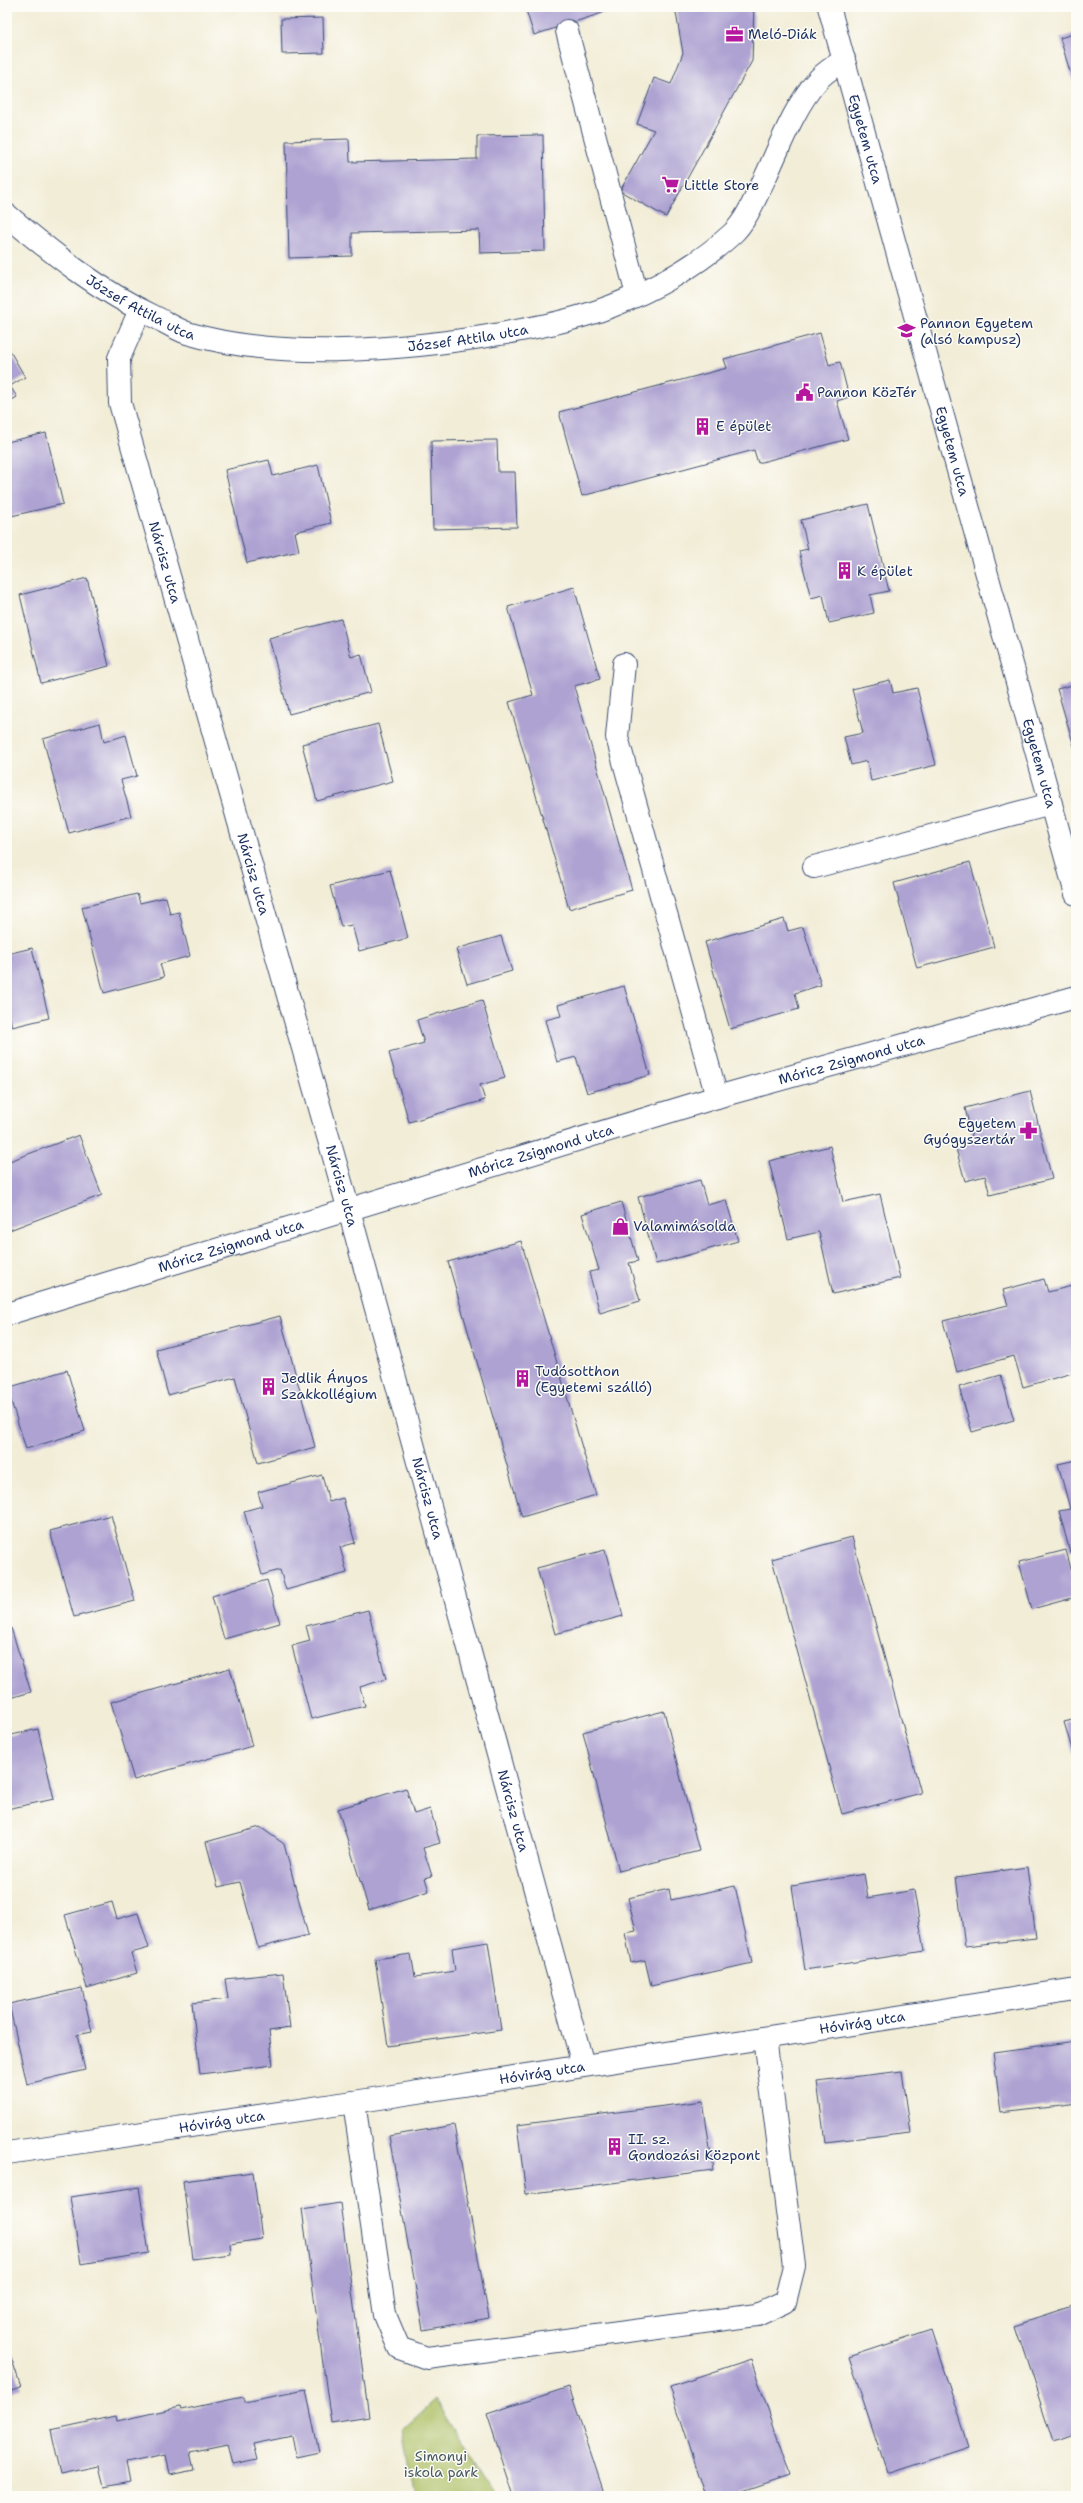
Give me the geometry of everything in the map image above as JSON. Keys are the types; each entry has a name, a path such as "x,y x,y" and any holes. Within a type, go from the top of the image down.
{"street":[{"name":"Egyetem utca","path":"829,7 1076,894"},
{"path":"567,31 637,295"},
{"name":"József Attila utca","path":"7,215 54,254 104,289 140,310 185,332 244,345 311,349 374,348 460,341 554,324 612,306 637,295 697,262 734,232 754,200 802,104 817,80 844,59"},
{"name":"Nárcisz utca","path":"140,310 118,358 120,403 349,1209 583,2065"},
{"path":"624,664 617,737 717,1097"},
{"path":"814,867 1051,804"},
{"name":"Móricz Zsigmond utca","path":"7,1314 717,1097 1076,997"},
{"name":"Hóvirág utca","path":"7,2153 354,2102 1076,1989"},
{"path":"354,2102 385,2315 399,2348 427,2358 757,2315 785,2302 794,2266 765,2038"}],"green space":[{"name":"Simonyi iskola park","path":"435,2400 495,2496 416,2496 404,2428"}],"building":[{"path":"7,7 12,8 7,13"},
{"path":"525,7 621,7 534,35"},
{"path":"675,7 754,7 752,61 666,217 620,191 654,130 637,124 654,78 671,84 683,53"},
{"path":"323,18 324,53 282,54 281,19"},
{"path":"1076,33 1076,92 1060,38"},
{"path":"543,135 545,251 480,253 479,230 352,233 352,256 289,258 286,141 349,139 350,162 477,159 477,136"},
{"name":"E épület","path":"820,333 829,365 840,362 849,397 837,401 848,439 758,463 754,450 582,496 559,412 727,368 724,359"},
{"path":"7,346 25,377 10,386 17,397 7,403"},
{"path":"46,433 63,504 7,517 7,442"},
{"path":"497,440 498,472 515,472 517,527 433,529 431,441"},
{"path":"269,460 273,476 318,465 331,523 295,532 299,551 247,563 225,470"},
{"name":"K épület","path":"868,504 889,591 870,595 874,613 829,623 823,595 811,598 799,551 808,549 801,520"},
{"path":"87,578 109,666 41,683 20,595"},
{"path":"574,587 600,679 574,686 632,890 569,909 509,702 533,695 508,607"},
{"path":"341,619 351,657 361,654 371,692 289,714 269,638"},
{"path":"890,680 893,693 917,688 936,765 871,781 867,761 851,765 844,737 863,733 852,689"},
{"path":"1076,684 1076,753 1057,689"},
{"path":"100,723 104,742 126,735 137,776 121,780 131,816 69,833 43,739"},
{"path":"378,724 393,781 317,801 302,744"},
{"path":"970,862 994,947 917,968 894,883"},
{"path":"390,870 408,938 359,951 352,925 341,927 330,886"},
{"path":"137,894 140,903 166,897 170,914 179,912 190,956 160,964 164,977 104,993 82,907"},
{"path":"784,919 788,931 803,927 821,985 795,993 799,1009 730,1029 705,942"},
{"path":"501,936 512,971 467,984 456,949"},
{"path":"32,948 49,1018 12,1027 7,1006 7,954"},
{"path":"624,986 650,1075 587,1093 576,1057 557,1062 545,1020 561,1016 558,1005"},
{"path":"482,1000 505,1078 480,1085 485,1100 409,1122 389,1053 424,1043 417,1020"},
{"path":"1030,1091 1052,1179 990,1195 985,1176 965,1181 955,1145 973,1141 965,1108"},
{"path":"79,1135 102,1195 7,1231 7,1162"},
{"path":"830,1146 843,1202 880,1194 900,1278 833,1294 819,1232 788,1239 769,1161"},
{"path":"700,1180 707,1205 726,1200 738,1241 656,1264 638,1197"},
{"path":"621,1202 638,1261 629,1263 640,1301 600,1313 589,1272 599,1270 582,1214"},
{"name":"Tudósotthon (Egyetemi szálló)","path":"521,1241 596,1495 522,1517 448,1262"},
{"path":"1044,1279 1048,1292 1076,1285 1076,1372 1023,1387 1014,1356 957,1372 943,1321 1008,1305 1003,1290"},
{"name":"Jedlik Ányos Szakkollégium","path":"280,1316 315,1447 258,1463 235,1377 168,1395 156,1349"},
{"path":"67,1370 85,1431 26,1449 7,1388"},
{"path":"1001,1375 1014,1420 972,1432 959,1387"},
{"path":"1076,1460 1076,1550 1070,1552 1059,1511 1070,1509 1058,1464"},
{"path":"322,1475 329,1502 343,1498 355,1543 340,1547 347,1573 286,1590 280,1570 262,1575 244,1511 262,1506 258,1492"},
{"path":"111,1515 135,1601 74,1617 50,1531"},
{"path":"852,1537 921,1793 842,1814 772,1559"},
{"path":"605,1550 623,1616 555,1634 537,1568"},
{"path":"1066,1550 1076,1588 1076,1597 1032,1609 1019,1562"},
{"path":"267,1580 280,1623 224,1639 212,1596"},
{"path":"368,1610 386,1679 360,1687 365,1706 311,1719 292,1646 310,1641 306,1626"},
{"path":"11,1628 31,1692 7,1699 7,1629"},
{"path":"230,1668 252,1746 134,1780 111,1702"},
{"path":"664,1711 699,1851 619,1871 583,1732"},
{"path":"1076,1719 1076,1763 1064,1722"},
{"path":"38,1729 54,1799 7,1809 7,1736"},
{"path":"406,1788 414,1814 430,1809 440,1843 423,1848 432,1876 425,1878 429,1891 369,1910 338,1809"},
{"path":"260,1827 284,1844 308,1935 258,1948 240,1882 218,1887 206,1842"},
{"path":"1027,1867 1036,1938 965,1946 956,1877"},
{"path":"864,1874 868,1898 914,1890 924,1951 805,1970 792,1886"},
{"path":"735,1886 752,1963 651,1986 645,1960 631,1963 625,1933 636,1931 628,1898 669,1889 671,1900"},
{"path":"112,1902 117,1919 138,1913 149,1948 131,1953 137,1973 87,1988 65,1915"},
{"path":"488,1942 501,2030 388,2046 375,1959 411,1954 415,1977 455,1971 452,1948"},
{"path":"283,1973 290,2028 269,2031 273,2065 200,2074 192,2003 228,1999 225,1979"},
{"path":"82,1988 92,2032 77,2035 85,2070 27,2084 9,2004"},
{"path":"1076,2041 1076,2103 1001,2112 993,2052"},
{"path":"902,2071 911,2132 825,2142 817,2081"},
{"name":"II. sz. Gondozási Központ","path":"703,2101 713,2170 526,2194 517,2125"},
{"path":"454,2125 489,2318 423,2330 389,2136"},
{"path":"253,2172 262,2239 230,2244 231,2254 193,2259 183,2181"},
{"path":"139,2187 149,2253 81,2264 70,2197"},
{"path":"340,2203 369,2417 331,2423 302,2209"},
{"path":"1076,2305 1076,2433 1053,2441 1015,2325"},
{"path":"931,2330 969,2446 887,2473 849,2357"},
{"path":"7,2345 21,2387 7,2392"},
{"path":"751,2360 790,2475 728,2496 706,2496 670,2387"},
{"path":"569,2387 605,2496 514,2496 487,2414"},
{"path":"306,2390 319,2452 296,2457 292,2436 253,2444 257,2460 233,2465 228,2444 190,2452 194,2470 169,2475 165,2455 126,2463 130,2481 104,2486 99,2466 61,2474 51,2430 116,2416 117,2421 180,2407 181,2410 243,2397 244,2402"}],"place":[{"name":"Meló-Diák","path":"735,34"},
{"name":"Little Store","path":"671,185"},
{"name":"Pannon Egyetem (alsó kampusz)","path":"907,331"},
{"name":"Pannon KözTér","path":"804,392"},
{"name":"E épület","path":"703,426"},
{"name":"K épület","path":"844,571"},
{"name":"Egyetem Gyógyszertár","path":"1029,1131"},
{"name":"Valamimásolda","path":"620,1226"},
{"name":"Tudósotthon (Egyetemi szálló)","path":"522,1379"},
{"name":"Jedlik Ányos Szakkollégium","path":"268,1386"},
{"name":"II. sz. Gondozási Központ","path":"615,2147"}]}
